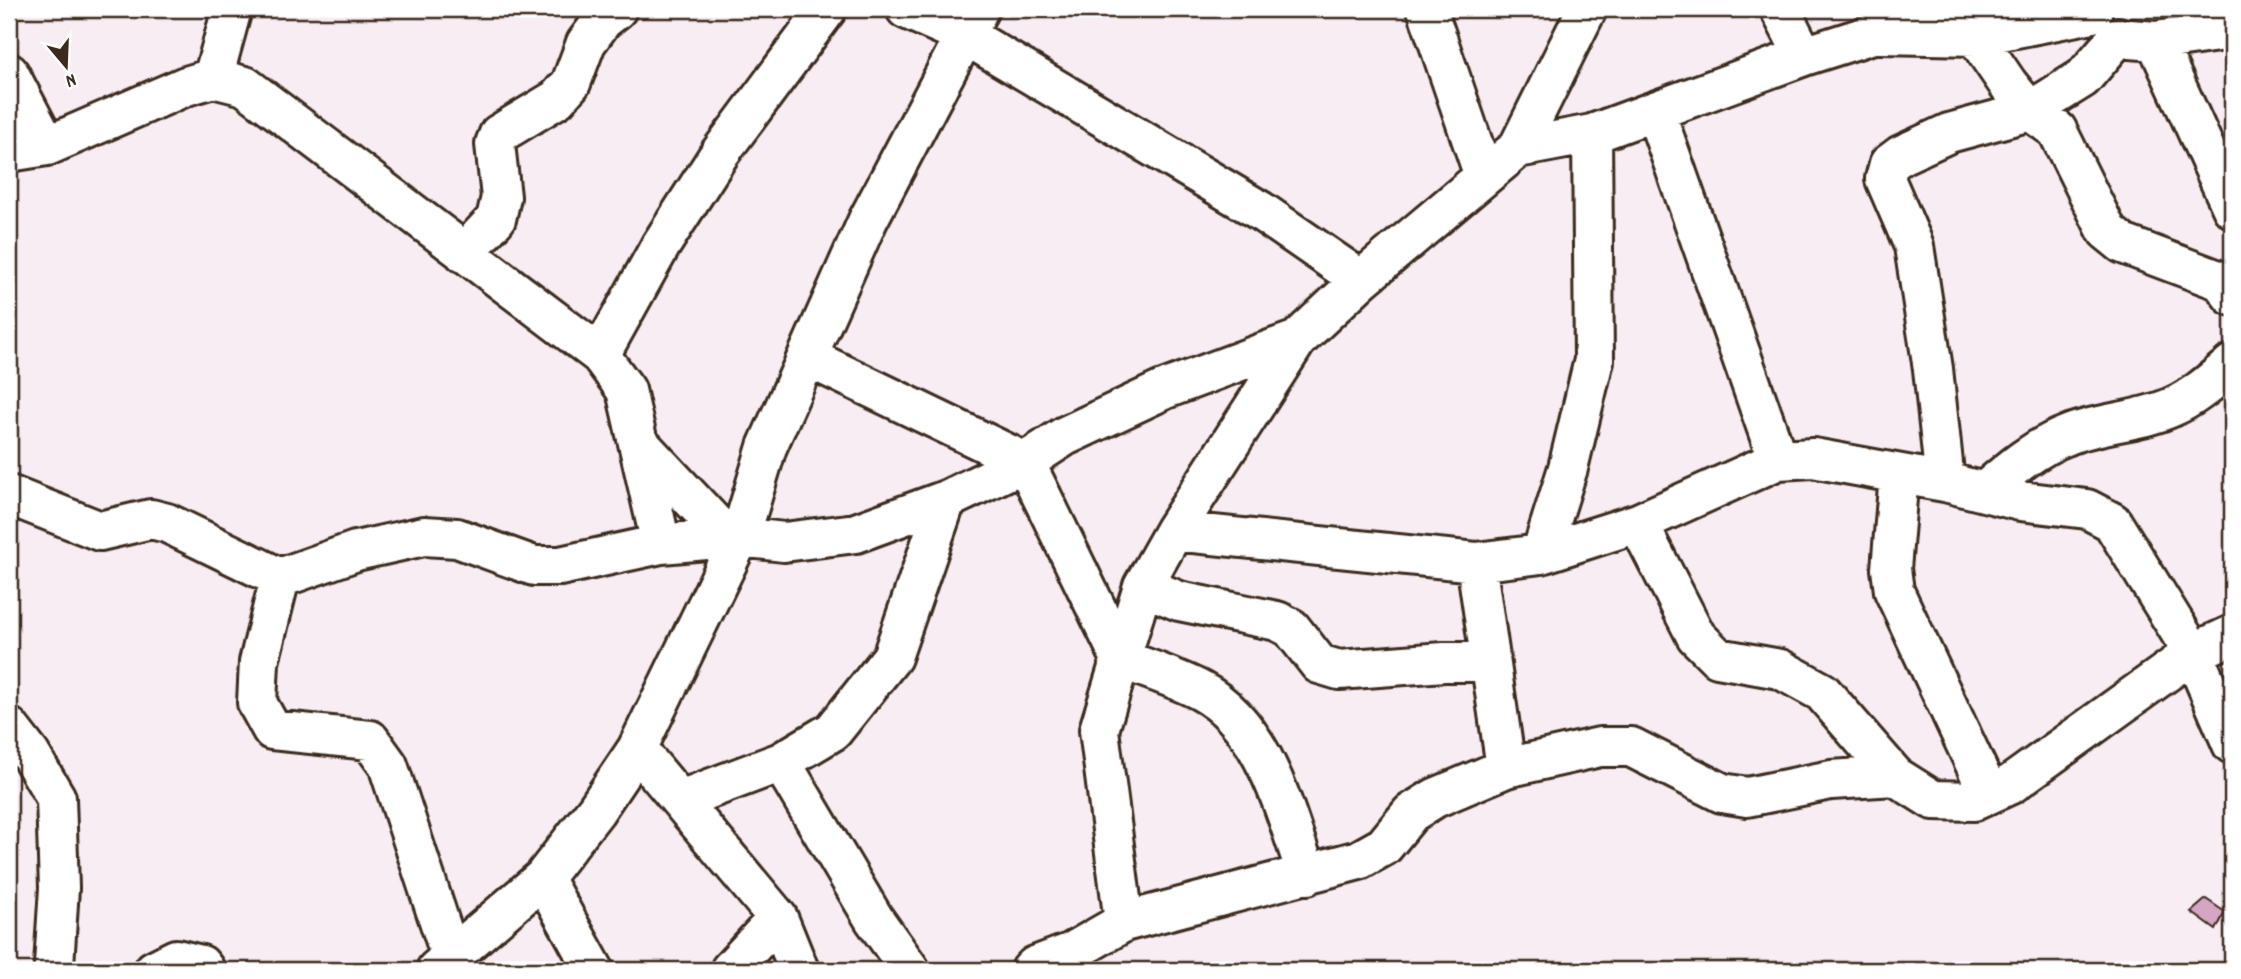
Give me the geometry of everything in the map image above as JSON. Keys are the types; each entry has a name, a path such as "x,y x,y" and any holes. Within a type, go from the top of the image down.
{"street":[{"path":"213,78 232,9"},
{"path":"464,253 496,219 501,197 495,144 499,134 557,99 570,83 586,43 603,20 617,9"},
{"path":"600,355 661,245 720,152 827,9"},
{"path":"906,9 972,22 1259,210 1362,281"},
{"path":"1427,9 1484,176"},
{"path":"1124,922 1099,730 1143,586 1174,531 1297,340 1518,148 1587,9"},
{"path":"1780,9 1804,56"},
{"path":"1518,148 1592,134 1804,56 1873,34 1924,9"},
{"path":"1873,34 1967,23 2100,20 2156,41 2232,30"},
{"path":"1945,482 1933,369 1914,246 1885,179 1889,164 1901,155 1949,132 2030,111 2083,78 2100,20"},
{"path":"280,578 259,662 257,703 272,730 369,740 388,765 443,963 543,878 597,810 638,749 734,538 767,447 868,220 972,22"},
{"path":"1967,23 2030,111 2057,130 2107,231 2123,244 2221,281 2232,296"},
{"path":"2156,41 2232,208"},
{"path":"9,73 47,146"},
{"path":"9,152 47,146 187,86 213,78 244,86 600,355 626,390 661,544"},
{"path":"1655,111 1778,460"},
{"path":"1541,554 1568,468 1594,360 1592,134"},
{"path":"9,495 100,531 151,519 167,523 280,578 356,551 425,536 457,538 534,566 560,566 661,544 734,538 784,542 856,533 946,500 1025,462 1065,436 1163,390 1297,340"},
{"path":"807,357 1025,462 1121,659 1201,691 1230,711 1256,746 1276,788 1307,875"},
{"path":"1984,492 2011,468 2040,448 2068,434 2170,408 2201,391 2232,364"},
{"path":"637,441 734,538"},
{"path":"1174,531 1476,562 1541,554 1638,523 1778,460 1813,458 1945,482 2020,501 2087,509 2112,522 2193,653 2232,744"},
{"path":"1899,475 1891,569 1894,591 1989,794"},
{"path":"680,800 781,762 834,731 892,657 946,500"},
{"path":"1638,523 1696,636 1718,657 1780,669 1822,692 1895,776 1933,800 1974,801 2011,784 2193,653 2232,635"},
{"path":"1476,562 1506,768"},
{"path":"1143,586 1179,601 1277,621 1291,628 1319,664 1339,670 1444,662 1489,662"},
{"path":"9,727 30,754 56,797 59,888 55,970"},
{"path":"1031,970 1072,952 1124,922 1359,860 1384,846 1412,813 1435,798 1506,768 1600,747 1631,747 1722,793 1747,797 1831,780 1895,776"},
{"path":"638,749 778,918 799,970"},
{"path":"781,762 874,919 910,970"},
{"path":"543,878 594,970"},
{"path":"730,970 778,918"},
{"path":"155,970 176,959 201,965 205,970"}],"building":[{"path":"2206,899 2225,912 2216,930 2191,912"}]}
